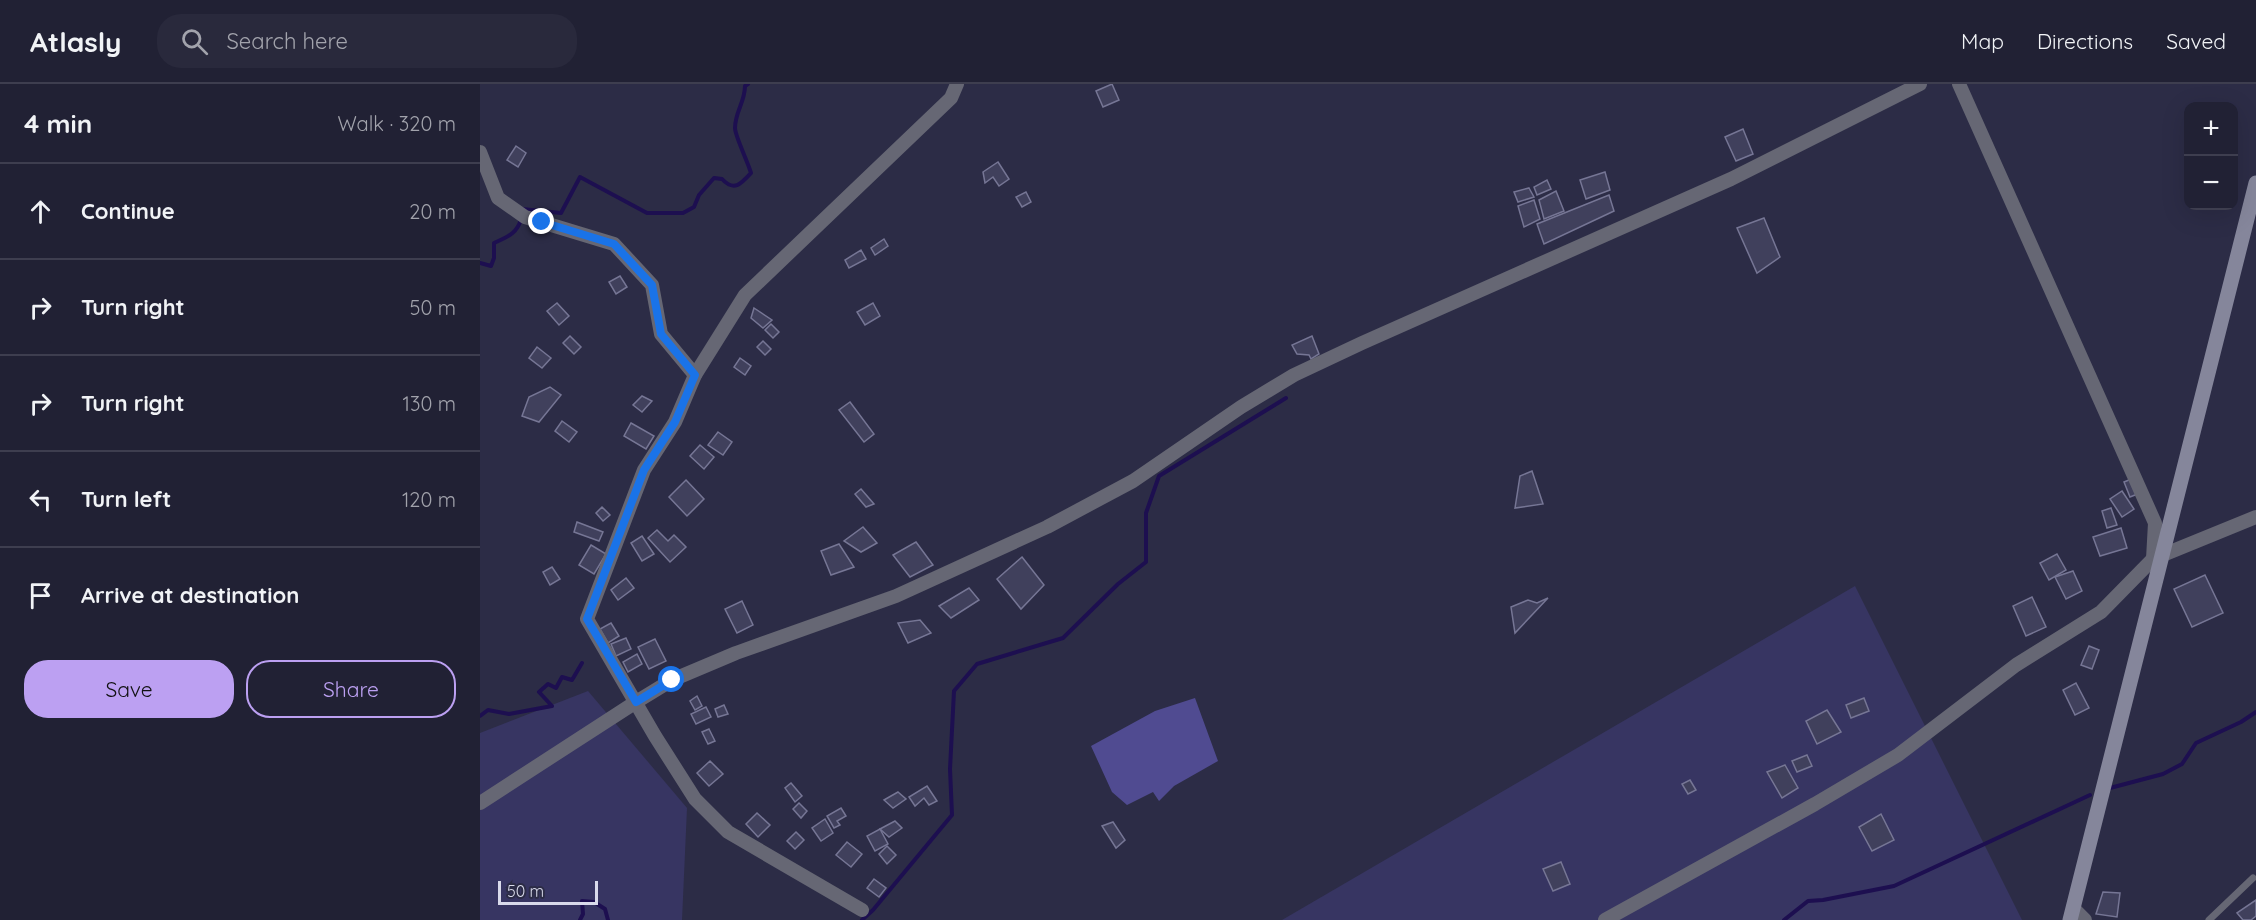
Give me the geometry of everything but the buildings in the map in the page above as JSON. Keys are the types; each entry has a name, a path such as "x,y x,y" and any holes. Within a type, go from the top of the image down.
{"street":[{"path":"862,910 728,832 695,799 587,619 644,470 675,422 695,375 745,295 951,98 957,84"},
{"path":"480,803 636,702 697,669 896,596 1047,527 1133,482 1241,407 1294,375 1731,179 1920,84"},
{"path":"1959,84 2155,523 2159,557"},
{"path":"480,152 498,198 525,217 614,244 652,285 661,334 695,375"},
{"path":"2085,920 2071,914 2159,557 2256,183"},
{"path":"1605,920 1815,804 1898,755 2016,666 2101,612 2159,557 2256,517"}],"lane":[{"path":"2209,920 2253,878"}],"shaded area":[{"path":"1855,586 2022,920 1282,920"},
{"path":"588,691 687,808 682,920 480,920 480,733"},
{"path":"1195,698 1218,761 1174,786 1159,801 1153,792 1127,805 1112,792 1091,746 1155,711"}],"waterway":[{"path":"522,209 561,213 580,177 647,213 683,213 694,207 699,195 714,178 722,179 734,186 741,183 751,173 735,128 745,86 748,84"},
{"path":"480,263 491,266 494,258 494,243 514,232 521,219"},
{"path":"862,920 873,910 952,815 950,769 954,691 977,664 1063,638 1118,584 1146,562 1146,513 1159,476 1286,398"},
{"path":"480,716 488,710 509,714 552,706 539,692 548,684 556,688 562,677 572,680 582,663"},
{"path":"2110,788 2163,774 2182,764 2196,743 2241,722 2256,712"},
{"path":"1784,920 1808,901 1894,886 2090,795"},
{"path":"580,920 583,914 582,901 594,902 605,909 608,920"}],"route":[{"path":"542,222 614,244 652,285 661,334 695,375 675,422 644,470 587,619 636,702 672,680"}]}
